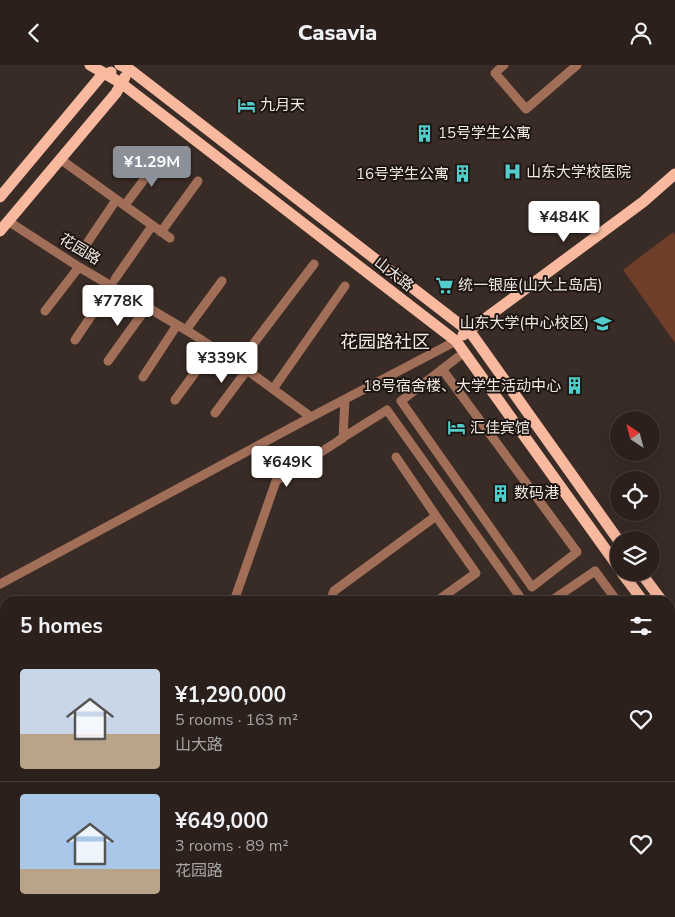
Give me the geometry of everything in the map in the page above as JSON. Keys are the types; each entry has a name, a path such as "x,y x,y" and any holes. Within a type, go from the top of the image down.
{"main road":[{"name":"山大路","path":"90,65 122,83 456,341 610,555"},
{"name":"山大路","path":"124,66 469,332 612,531"},
{"path":"0,197 101,76 124,66"},
{"path":"0,231 118,91 122,83 124,66"},
{"path":"469,332 643,202 675,174"},
{"path":"456,341 654,199 675,180"},
{"path":"628,581 639,596"},
{"path":"647,581 658,596"}],"street":[{"path":"504,65 495,73 526,109 576,65"},
{"path":"124,205 161,157"},
{"path":"60,159 170,238"},
{"path":"161,232 198,181"},
{"path":"83,249 116,200"},
{"name":"花园路","path":"8,221 79,267 113,282 147,307 238,364 311,417"},
{"path":"75,340 152,226"},
{"path":"238,364 314,264"},
{"path":"45,311 79,267"},
{"path":"186,330 222,281"},
{"path":"273,389 346,286"},
{"path":"108,361 147,307"},
{"path":"144,377 178,325"},
{"path":"0,584 456,341"},
{"path":"175,400 213,348"},
{"path":"442,369 577,553 532,587 401,401 442,369 458,357"},
{"path":"215,413 247,371"},
{"path":"343,438 345,399"},
{"path":"236,596 276,481 387,410 519,596"},
{"path":"396,457 476,573 444,596"},
{"path":"332,596 334,591 436,516"},
{"path":"558,596 595,571 612,596"}],"shaded area":[{"path":"673,232 675,235 675,343 623,270"}],"place":[{"name":"九月天","path":"246,105"},
{"name":"15号学生公寓","path":"424,133"},
{"name":"山东大学校医院","path":"512,172"},
{"name":"16号学生公寓","path":"463,174"},
{"name":"统一银座(山大上岛店)","path":"444,285"},
{"name":"山东大学(中心校区)","path":"603,323"},
{"name":"18号宿舍楼、大学生活动中心","path":"575,386"},
{"name":"汇佳宾馆","path":"456,428"},
{"name":"数码港","path":"500,493"}],"district":[{"name":"花园路社区","path":"385,342"}]}
